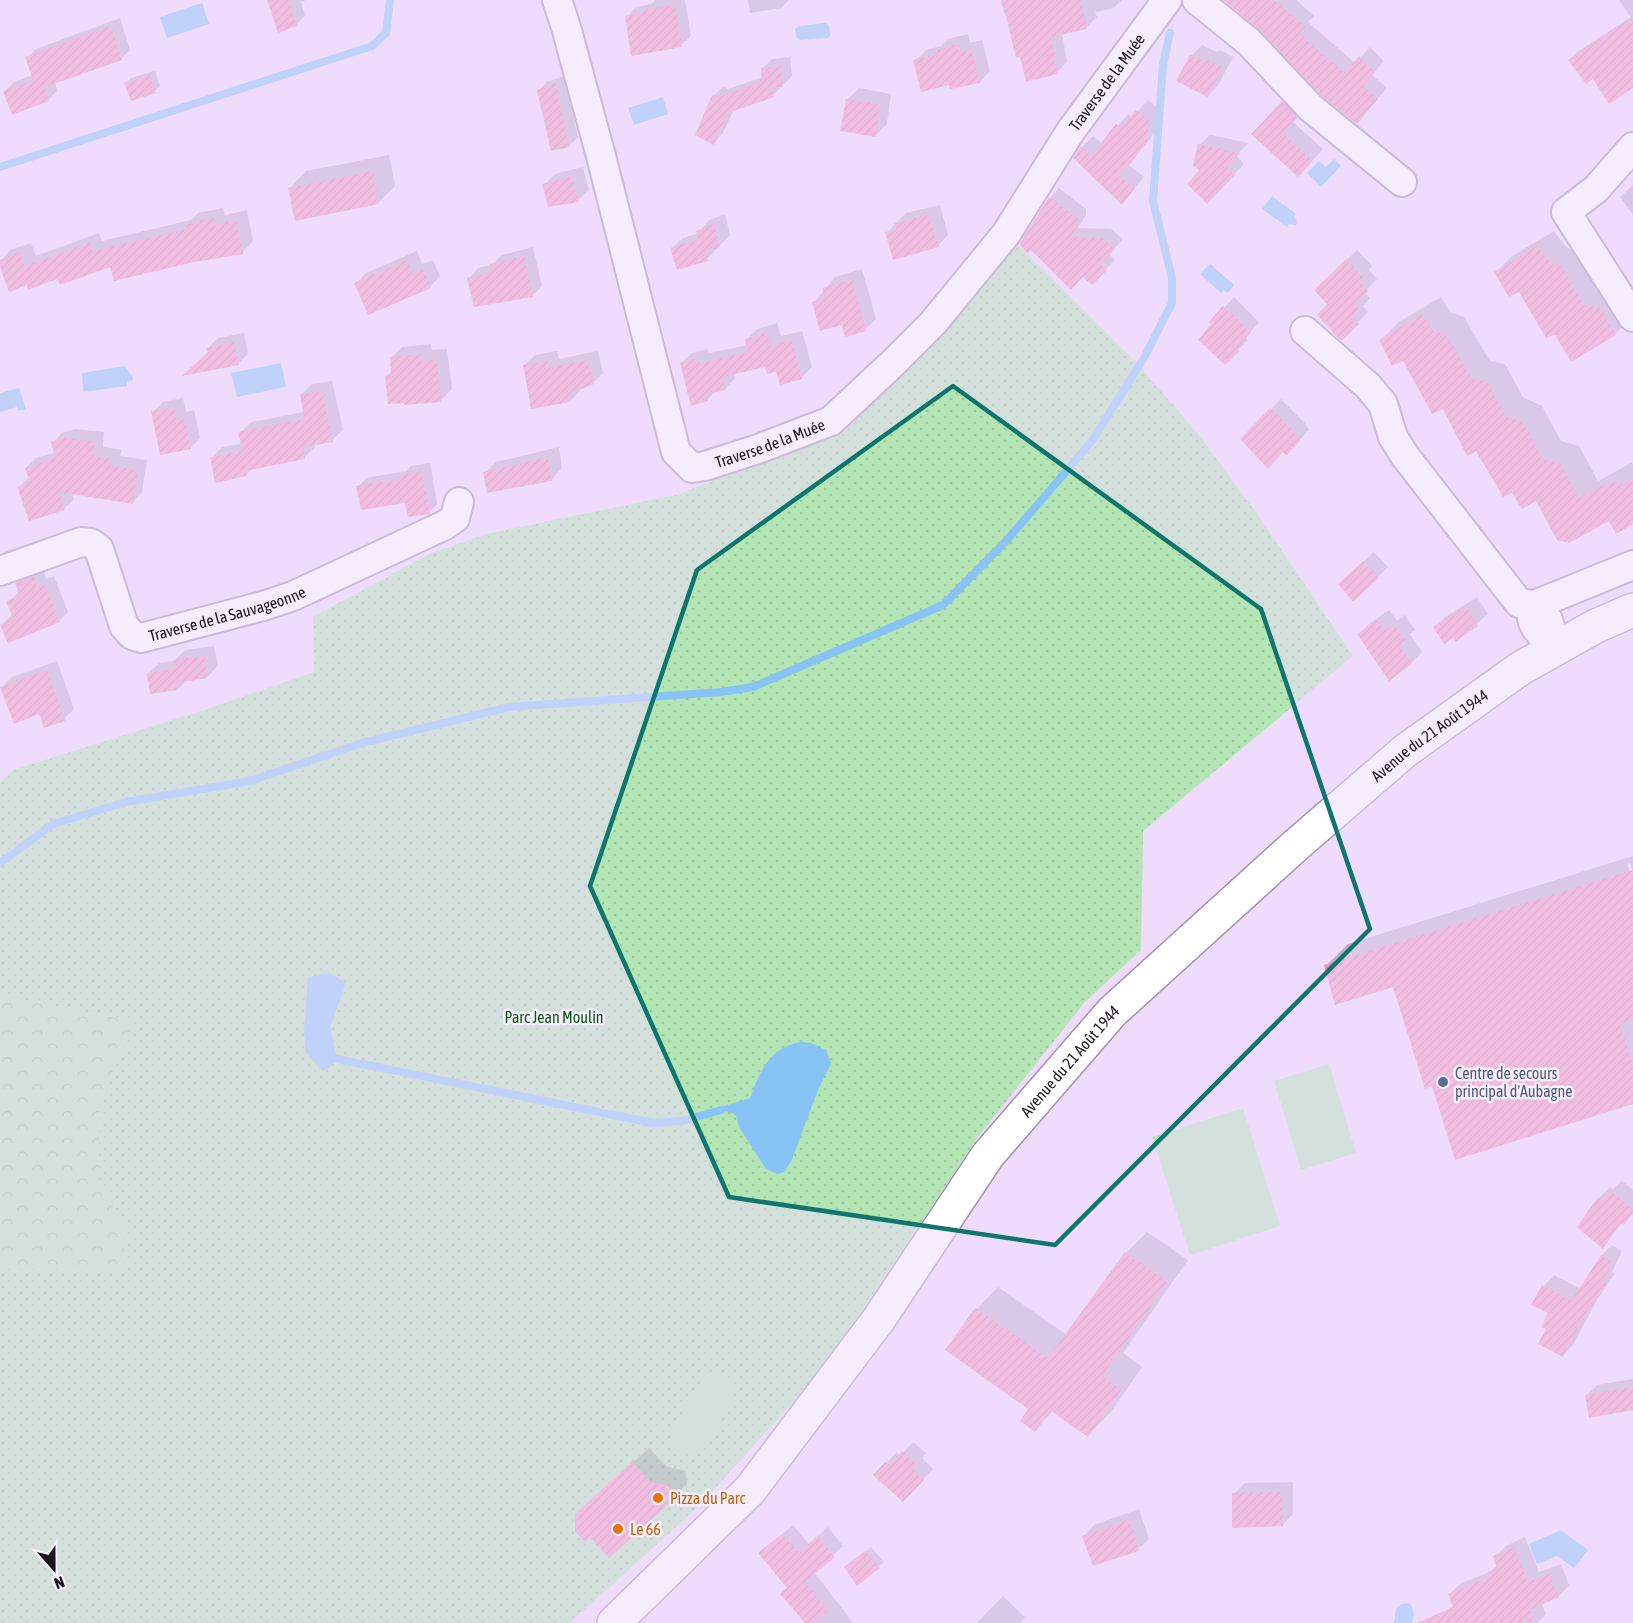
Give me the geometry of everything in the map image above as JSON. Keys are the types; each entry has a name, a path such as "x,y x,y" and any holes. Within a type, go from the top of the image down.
{"main road":[{"name":"Avenue du 21 Août 1944","path":"614,1623 750,1490 879,1319 988,1155 1112,1012 1295,846 1405,751 1521,668 1596,626 1633,610"}],"street":[{"name":"Traverse de la Muée","path":"557,0 601,156 676,452 692,468 758,449 831,421 893,363 933,323 1006,234 1070,132 1167,0"},
{"path":"1197,0 1249,42 1311,108 1402,182"},
{"path":"1633,147 1596,189 1566,212 1633,317"},
{"path":"1305,331 1368,386 1383,404 1393,437 1405,456 1519,603 1533,605 1633,565"},
{"name":"Traverse de la Sauvageonne","path":"0,571 81,542 91,543 99,549 124,626 132,635 141,638 263,606 292,596 445,525 454,518 459,502"},
{"path":"1533,605 1548,620 1557,649"}],"highlighted area":[{"path":"953,386 1261,609 1370,929 1055,1245 729,1197 590,886 697,570"}],"green space":[{"name":"Parc Jean Moulin","path":"1011,238 1137,363 1198,434 1256,512 1353,656 1143,831 1141,950 1084,1003 978,1137 825,1367 698,1507 570,1623 0,1623 0,1269 124,1270 124,1226 98,1178 100,1103 134,1021 0,996 0,782 13,770 204,710 314,672 313,617 429,554 486,534 680,494 840,427"},
{"path":"0,996 135,1021 100,1103 98,1178 124,1226 124,1270 0,1269"},
{"path":"1329,1064 1356,1153 1301,1170 1274,1081"},
{"path":"1243,1108 1280,1226 1190,1255 1152,1137"},
{"path":"712,1371 722,1373 730,1384 733,1391 731,1403 714,1434 699,1451 684,1453 674,1450 670,1442 671,1429 683,1413 703,1377"}],"water":[{"path":"202,3 209,24 167,38 160,17"},
{"path":"825,23 829,25 830,36 827,38 800,40 796,37 795,29 799,26"},
{"path":"663,97 668,114 634,125 628,108"},
{"path":"1334,159 1341,166 1321,187 1307,173 1319,161 1326,167"},
{"path":"1272,196 1296,214 1294,217 1296,225 1289,224 1287,227 1262,209"},
{"path":"1210,264 1234,285 1228,293 1223,290 1221,293 1200,274"},
{"path":"281,363 286,387 237,397 231,373"},
{"path":"125,366 133,378 132,381 127,382 127,386 83,392 82,373"},
{"path":"19,388 26,409 19,411 17,407 0,412 0,393"},
{"path":"329,973 346,983 330,1027 337,1059 323,1071 306,1053 304,1032 308,977"},
{"path":"801,1042 811,1043 826,1050 831,1064 818,1090 791,1162 784,1172 777,1174 766,1169 739,1127 736,1116 721,1110 721,1107 750,1098 762,1070 774,1055 781,1049"},
{"path":"1561,1530 1588,1550 1574,1568 1557,1556 1537,1564 1529,1544"},
{"path":"1409,1603 1414,1612 1412,1623 1394,1623 1396,1608"}],"building":[{"path":"267,0 288,0 297,26 278,33"},
{"path":"1002,0 1081,0 1087,29 1051,37 1058,74 1026,82 1020,57 1016,58"},
{"path":"1223,0 1274,0 1305,27 1299,33 1344,73 1359,56 1375,72 1363,86 1378,99 1357,124 1322,96 1259,29"},
{"path":"676,5 682,47 631,56 625,16 645,12 644,9"},
{"path":"1633,20 1633,88 1609,104 1593,79 1586,84 1568,60 1625,22 1627,25"},
{"path":"111,26 122,60 45,87 49,101 12,115 3,91 33,80 25,57"},
{"path":"958,44 959,53 972,50 980,83 950,89 949,85 921,92 913,60 937,54 936,50"},
{"path":"1190,55 1224,68 1208,97 1176,81"},
{"path":"781,66 783,87 771,88 774,97 728,113 714,145 695,135 712,95 718,97 762,82 761,68"},
{"path":"150,75 156,93 131,101 124,83"},
{"path":"555,83 570,147 551,151 537,90"},
{"path":"846,99 881,104 876,137 840,131"},
{"path":"1282,101 1297,118 1283,133 1313,161 1298,177 1251,134"},
{"path":"1136,110 1149,120 1147,141 1119,176 1135,188 1122,205 1073,158 1081,146 1093,155 1116,124 1121,127"},
{"path":"1198,144 1240,153 1227,166 1235,175 1207,204 1187,184 1199,170 1193,165"},
{"path":"373,171 379,204 295,221 288,188"},
{"path":"572,177 579,202 548,207 542,184"},
{"path":"1049,197 1078,219 1078,226 1071,237 1102,238 1115,249 1101,264 1107,270 1092,285 1083,277 1071,290 1031,250 1028,254 1019,244"},
{"path":"929,215 939,247 893,260 885,232 896,230 894,223"},
{"path":"213,218 214,225 236,220 243,254 194,262 114,281 110,267 60,285 57,279 28,290 27,285 9,292 0,267 0,260 20,252 25,266 89,243 92,251 187,229 186,223"},
{"path":"714,224 720,247 706,252 708,261 677,270 670,248 699,239 696,231"},
{"path":"1537,246 1551,263 1562,267 1584,305 1600,307 1616,335 1571,362 1555,335 1546,338 1519,292 1509,297 1494,272"},
{"path":"524,256 533,297 474,307 467,278 492,272 490,264"},
{"path":"1346,259 1363,278 1359,281 1368,291 1355,304 1360,310 1353,318 1359,324 1341,341 1317,315 1327,304 1314,290"},
{"path":"407,260 412,274 423,269 431,288 368,315 354,283"},
{"path":"852,279 866,331 845,337 842,325 820,331 812,302 825,298 822,288"},
{"path":"1223,306 1251,332 1237,349 1240,351 1225,365 1198,340 1211,324 1209,322"},
{"path":"1422,314 1432,330 1446,335 1472,379 1487,381 1505,415 1524,424 1543,459 1561,464 1579,498 1612,481 1622,485 1633,479 1633,524 1616,534 1609,521 1569,543 1557,540 1536,501 1522,509 1512,493 1503,497 1476,451 1467,456 1443,409 1432,414 1403,361 1392,366 1379,340"},
{"path":"767,333 771,346 792,340 802,379 780,385 776,372 767,374 765,367 722,377 726,390 708,394 708,401 691,406 680,363 697,358 699,363 748,352 745,339"},
{"path":"234,342 239,365 182,376 208,352 207,348"},
{"path":"421,354 421,361 437,359 441,402 388,404 385,376 391,375 390,357"},
{"path":"588,360 594,384 569,394 570,402 531,409 523,365 547,361 549,368"},
{"path":"322,391 333,442 303,447 305,459 245,471 247,476 215,483 210,457 242,451 238,432 304,419 300,394"},
{"path":"174,407 177,421 184,419 191,449 160,455 151,411"},
{"path":"1270,408 1295,432 1300,441 1286,456 1283,452 1268,469 1240,439"},
{"path":"64,438 95,441 94,456 113,459 111,466 138,470 133,504 59,492 65,510 29,521 17,487 30,482 25,468 53,459 51,442"},
{"path":"548,457 552,481 487,493 483,472"},
{"path":"422,471 430,514 408,517 405,503 361,510 356,486 401,478 401,474"},
{"path":"1363,561 1379,578 1353,602 1338,584"},
{"path":"34,577 37,587 45,584 60,622 8,643 0,625 13,618 6,601 20,596 15,583"},
{"path":"1466,606 1478,626 1455,642 1453,638 1444,644 1433,627"},
{"path":"1377,620 1385,630 1394,625 1405,641 1400,646 1412,664 1389,681 1357,634"},
{"path":"204,656 208,678 177,683 178,690 150,694 147,673 174,669 173,660"},
{"path":"47,670 65,721 44,728 39,714 14,724 0,687"},
{"path":"1633,870 1633,1020 1620,1024 1633,1066 1633,1104 1455,1160 1432,1086 1425,1089 1393,987 1335,1005 1324,965"},
{"path":"1610,1190 1633,1209 1633,1214 1624,1225 1620,1223 1603,1249 1577,1227 1598,1197 1603,1200"},
{"path":"1125,1252 1168,1282 1102,1376 1122,1390 1088,1437 1051,1411 1035,1432 1020,1421 1028,1409 945,1350 975,1308 1048,1358"},
{"path":"1601,1255 1613,1262 1603,1282 1606,1284 1590,1307 1563,1357 1538,1344 1546,1329 1541,1327 1548,1313 1531,1305 1542,1285 1572,1300"},
{"path":"1633,1387 1633,1410 1589,1418 1585,1395"},
{"path":"902,1451 917,1464 913,1469 924,1480 903,1502 873,1475 885,1462 890,1465"},
{"path":"632,1462 650,1481 669,1486 672,1501 609,1558 590,1537 585,1542 575,1531 575,1514"},
{"path":"1282,1492 1283,1526 1232,1528 1232,1493"},
{"path":"1129,1519 1139,1551 1093,1566 1082,1536"},
{"path":"782,1534 799,1553 817,1536 835,1557 805,1582 828,1611 814,1623 805,1623 780,1594 787,1588 758,1553"},
{"path":"1514,1547 1528,1582 1550,1574 1559,1597 1529,1610 1534,1623 1417,1623 1453,1607 1448,1594 1490,1577 1488,1572 1497,1569 1493,1556"},
{"path":"865,1551 880,1568 857,1586 844,1567"}],"waterway":[{"path":"0,167 372,46 386,33 390,0"},
{"path":"0,863 53,824 126,802 250,781 362,743 509,707 721,692 753,687 943,605 1008,539 1092,441 1145,356 1172,303 1172,278 1153,201 1163,64 1170,33"},
{"path":"337,1059 653,1123 682,1121 721,1110"}],"place":[{"name":"Centre de secours principal d'Aubagne","path":"1443,1082"},
{"name":"Pizza du Parc","path":"658,1498"},
{"name":"Le 66","path":"618,1529"}]}
